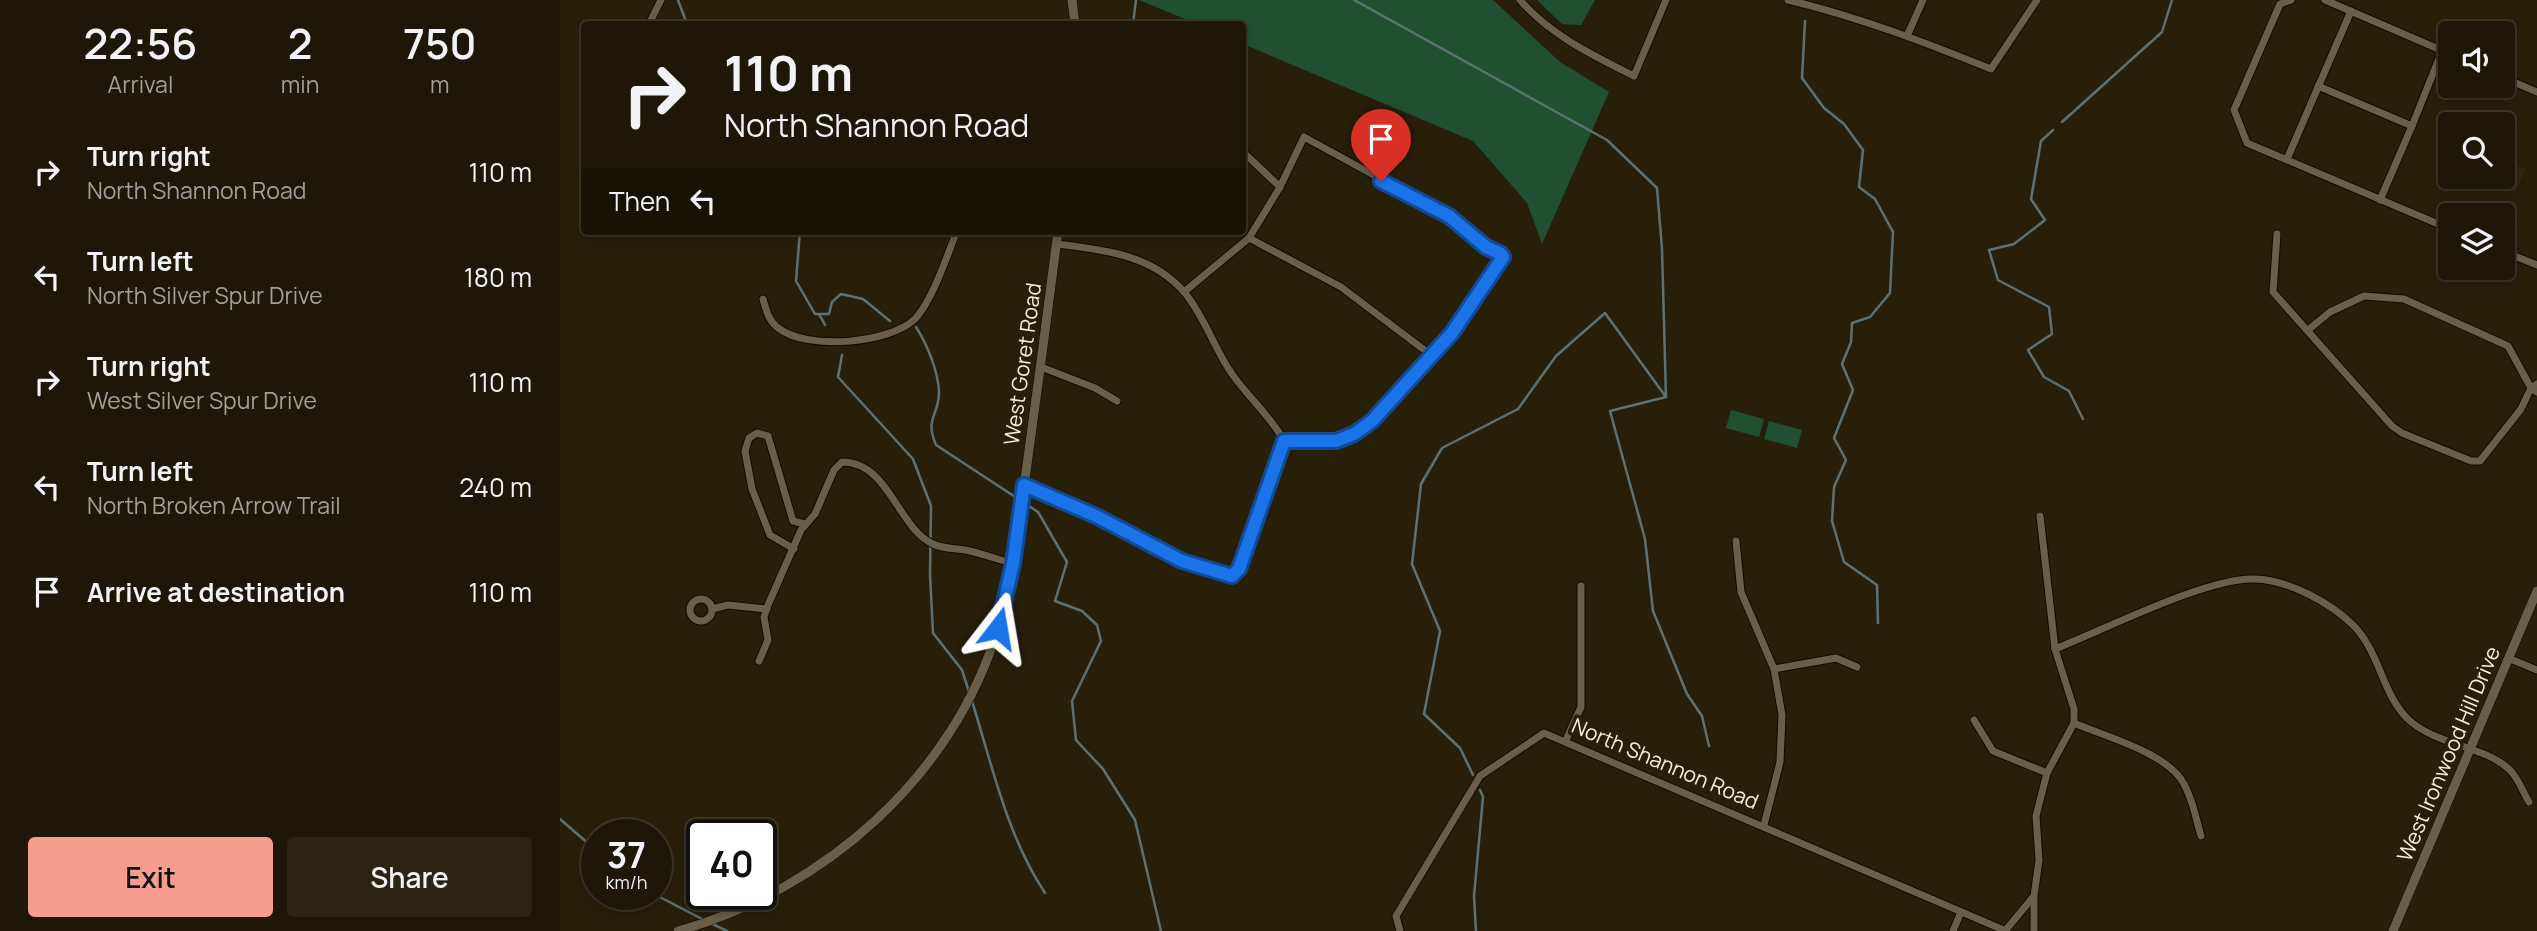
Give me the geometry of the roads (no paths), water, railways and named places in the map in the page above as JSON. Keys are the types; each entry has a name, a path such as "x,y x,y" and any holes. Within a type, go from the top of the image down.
{"street":[{"path":"650,21 661,0"},
{"path":"1072,0 1075,21"},
{"path":"1520,0 1532,14 1588,53 1634,76 1666,0"},
{"path":"1788,0 1838,12 1991,69 2036,0"},
{"path":"1907,36 1923,0"},
{"path":"2291,0 2280,4 2234,110 2247,143 2438,224"},
{"path":"2325,0 2438,49"},
{"path":"2287,159 2351,11"},
{"path":"2380,200 2438,70"},
{"path":"2515,83 2537,92"},
{"path":"2318,86 2412,126"},
{"path":"1184,292 1249,238 1280,187 1304,136 1449,216 1503,257 1452,333 1372,421 1354,434 1336,441 1284,441"},
{"path":"1246,155 1280,187"},
{"path":"2277,234 2273,292 2392,426 2472,461 2480,461 2521,409 2533,386 2508,346 2404,299 2364,296 2330,312 2308,330"},
{"path":"763,299 768,315 776,327 791,335 826,341 883,337 899,330 920,312 955,235"},
{"name":"West Goret Road","path":"678,931 719,920 811,872 843,849 894,802 920,773 963,710 998,628 1013,564 1057,235"},
{"path":"1249,238 1341,287 1431,355"},
{"path":"1024,485 1096,516 1182,561 1232,576 1239,569 1284,441 1274,421 1229,371 1184,292 1160,271 1121,252 1056,244"},
{"path":"2515,256 2537,265"},
{"path":"1041,367 1095,388 1117,401"},
{"path":"794,549 770,535 752,489 744,451 749,438 757,433 768,436 793,521 805,524"},
{"path":"759,662 768,640 764,617 805,524 820,503 834,470 842,462 853,462 868,470 892,496 915,529 933,544 1013,564"},
{"path":"2034,931 2034,896 2039,860 2036,816 2047,773 2074,723 2074,709 2055,649 2040,516"},
{"path":"1736,541 1741,592 1773,668 1782,716 1780,762 1764,825"},
{"path":"2055,649 2218,583 2256,579 2298,590 2330,605 2356,629 2379,665 2391,701 2410,721 2432,737 2470,749 2509,770 2529,802"},
{"path":"1566,740 1581,707 1581,586"},
{"name":"West Ironwood Hill Drive","path":"2393,931 2537,591"},
{"path":"712,609 728,605 767,610"},
{"path":"1773,668 1836,658 1857,667"},
{"path":"2508,658 2537,670"},
{"path":"1975,720 1993,751 2047,773"},
{"path":"2074,723 2170,766 2183,782 2201,836"},
{"name":"North Shannon Road","path":"1400,931 1396,916 1480,776 1544,733 1764,825 2005,931"},
{"path":"2005,931 2034,896"},
{"path":"1953,931 1961,912"}],"waterway":[{"path":"678,0 686,21"},
{"path":"1133,21 1136,0"},
{"path":"1354,0 1607,140 1657,188 1662,249 1666,397 1605,313 1556,356 1518,409 1442,448 1421,484 1412,564 1440,631 1424,714 1460,748 1473,775"},
{"path":"2062,122 2162,32 2172,0"},
{"path":"1805,21 1802,78 1824,108 1844,124 1863,150 1859,187 1875,199 1893,232 1890,293 1870,317 1852,323 1851,342 1842,364 1853,390 1834,438 1846,460 1834,487 1832,521 1844,562 1877,585 1878,623"},
{"path":"2053,130 2041,141 2031,199 2045,220 2014,244 1989,250 1998,280 2049,307 2052,334 2028,350 2044,377 2069,391 2083,419"},
{"path":"800,235 796,281 815,314 829,314 832,302 841,294 863,299 890,321"},
{"path":"819,314 825,325"},
{"path":"916,327 937,375 939,399 932,422 936,445 1038,512 1067,562 1055,601 1082,611 1097,625 1101,641 1072,701 1076,740 1103,769 1135,820 1161,931"},
{"path":"842,355 838,377 913,459 931,506 933,633 962,670 969,692"},
{"path":"1666,397 1610,411 1645,539 1653,611 1687,694 1702,716 1709,746"},
{"path":"971,698 1010,823 1031,870 1045,893"},
{"path":"1476,931 1474,896 1483,797 1480,790"},
{"path":"560,819 581,837"},
{"path":"672,903 702,919"},
{"path":"708,922 727,931"}]}
